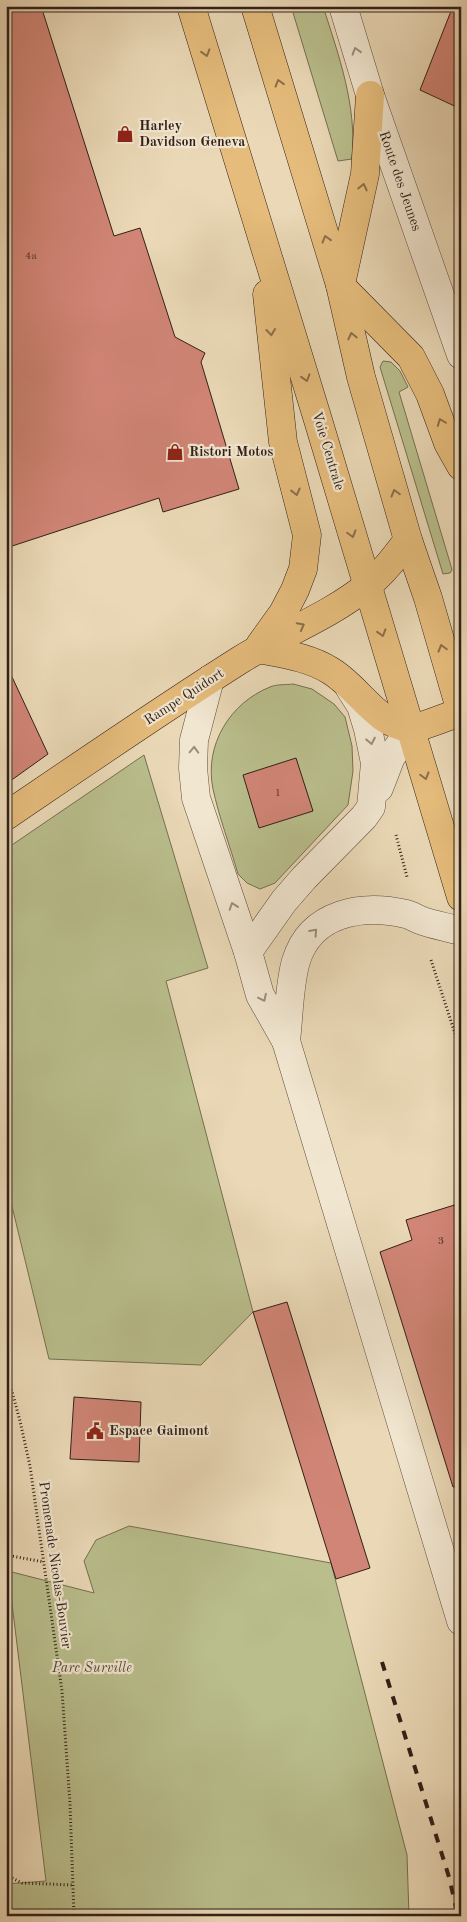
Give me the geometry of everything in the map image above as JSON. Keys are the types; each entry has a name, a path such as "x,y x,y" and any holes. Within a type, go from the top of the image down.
{"main road":[{"name":"Voie Centrale","path":"192,6 412,729 461,897"},
{"path":"255,6 340,285 361,377 408,540 428,598 461,712 412,729 385,720 345,681 316,663 258,649 283,613 295,590 303,569 307,535 283,442 261,231"},
{"path":"340,285 365,174 370,95"},
{"path":"340,285 411,357 430,394 448,443 461,466"},
{"name":"Rampe Quidort","path":"6,816 210,679 258,649 333,608 367,586 387,568 408,540"}],"street":[{"name":"Route des Jeunes","path":"343,6 370,95 461,355"},
{"path":"435,278 461,295"},
{"path":"210,679 194,740 193,768 196,798 248,952 260,995 286,1040 461,1620"},
{"path":"345,681 361,706 368,729 375,763 371,807"},
{"path":"248,952 284,901 304,878 364,818 371,807 391,757 412,729"},
{"path":"286,1040 297,959 308,938 317,927 328,920 340,915 370,909 408,914 419,920 461,931"}],"path":[{"name":"Promenade Nicolas-Bouvier","path":"6,1369 28,1457 62,1691 69,1786 74,1916"},
{"path":"6,1555 44,1562"},
{"path":"6,1875 22,1883 73,1885"}],"green space":[{"path":"291,6 323,6 341,63 349,100 352,119 352,159 338,161"},
{"path":"383,361 391,362 400,371 408,387 399,392 451,566 452,570 450,573 443,574 380,367"},
{"path":"293,684 312,689 334,704 345,717 352,746 353,771 348,805 275,883 260,889 247,883 238,874 213,789 212,757 223,728 243,704 256,694 270,687"},
{"path":"144,755 208,968 166,981 253,1312 201,1365 49,1359 10,1198 6,1199 6,849"},
{"name":"Parc Surville","path":"129,1526 331,1563 407,1855 409,1916 6,1916 6,1884 46,1881 8,1571 94,1593 84,1561 96,1540"}],"building":[{"path":"6,6 41,6 114,236 140,228 175,337 205,353 201,362 239,489 163,512 159,498 6,548"},
{"path":"453,6 461,6 461,109 420,90"},
{"path":"6,664 48,754 6,784"},
{"path":"296,758 313,811 259,828 243,775"},
{"path":"461,1203 461,1486 453,1487 380,1252 412,1240 406,1220"},
{"path":"287,1302 370,1568 336,1579 253,1312"},
{"path":"74,1397 141,1402 139,1462 70,1459"}],"railway":[{"path":"382,1662 449,1877 458,1916"}],"place":[{"name":"Harley Davidson Geneva","path":"125,134"},
{"name":"Ristori Motos","path":"175,452"},
{"name":"Espace Gaimont","path":"95,1431"}]}
